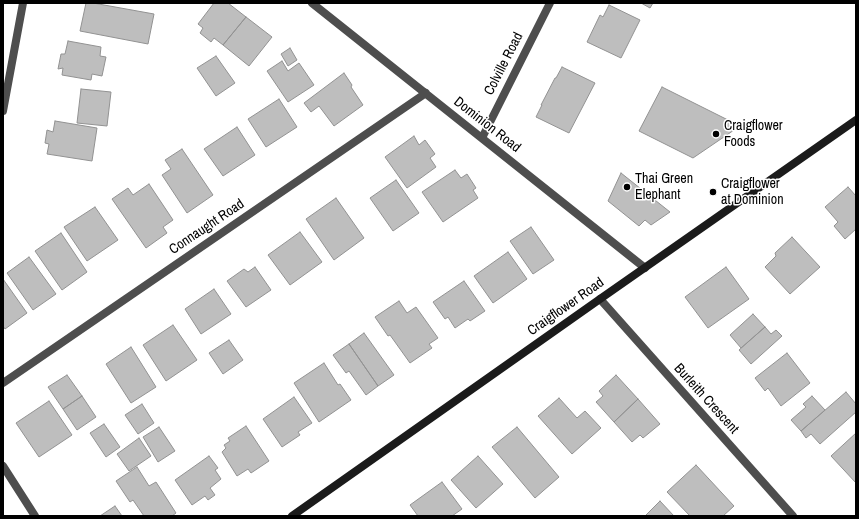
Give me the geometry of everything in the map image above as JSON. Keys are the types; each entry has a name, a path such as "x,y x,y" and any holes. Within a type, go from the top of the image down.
{"main road":[{"name":"Craigflower Road","path":"292,516 856,120"}],"street":[{"path":"3,111 23,3"},
{"name":"Dominion Road","path":"312,3 645,268"},
{"name":"Colville Road","path":"482,138 550,3"},
{"name":"Connaught Road","path":"3,383 426,93"},
{"name":"Burleith Crescent","path":"600,299 793,516"},
{"path":"3,466 35,516"}],"building":[{"path":"86,3 154,14 148,44 80,31"},
{"path":"214,3 228,3 246,17 223,45 214,38 211,42 200,33 203,28 198,24"},
{"path":"641,3 653,3 650,8"},
{"path":"609,5 640,20 621,58 587,42 600,15 603,17"},
{"path":"246,17 272,37 249,66 223,45"},
{"path":"68,41 101,47 100,56 106,57 102,76 92,74 91,80 62,75 63,68 58,69 61,54 65,54"},
{"path":"290,48 297,60 288,66 281,54"},
{"path":"216,56 235,83 216,96 197,68"},
{"path":"282,61 288,71 299,63 314,85 288,102 267,71"},
{"path":"562,67 595,83 569,133 536,117"},
{"path":"344,73 363,105 334,126 319,106 311,112 304,103"},
{"path":"662,87 740,126 693,158 639,131"},
{"path":"81,89 111,92 107,126 77,123"},
{"path":"279,99 297,127 266,147 248,119"},
{"path":"55,121 97,128 92,161 47,154 49,144 45,143 47,130 53,132"},
{"path":"237,127 255,155 223,176 204,149"},
{"path":"414,136 419,145 425,140 435,154 430,158 436,167 407,188 385,157"},
{"path":"182,149 213,195 187,213 162,175 171,169 165,160"},
{"path":"455,170 461,178 467,174 476,188 473,190 478,198 443,222 422,192"},
{"name":"Thai Green Elephant","path":"621,173 670,212 651,225 645,220 639,226 608,201"},
{"path":"396,180 419,213 393,231 370,198"},
{"path":"149,184 173,220 163,227 167,233 146,248 112,199 128,188 133,195"},
{"path":"848,187 856,196 856,229 845,239 834,226 838,222 825,207"},
{"path":"336,198 364,238 334,260 306,219"},
{"path":"95,207 118,240 87,261 64,227"},
{"path":"531,227 554,260 533,274 510,241"},
{"path":"300,232 322,262 290,285 268,255"},
{"path":"61,233 87,272 62,290 35,251"},
{"path":"792,237 820,267 790,294 765,267 776,256 775,253"},
{"path":"508,252 527,279 493,303 474,276"},
{"path":"29,257 56,294 33,310 7,273"},
{"path":"255,267 271,290 246,307 227,281 244,269 248,272"},
{"path":"726,267 749,299 708,328 685,297"},
{"path":"3,279 27,313 5,329 3,326"},
{"path":"464,281 485,311 470,321 468,319 455,328 448,317 445,319 433,302"},
{"path":"214,289 231,314 201,334 185,309"},
{"path":"399,301 407,313 416,307 438,338 429,344 432,348 410,363 375,317"},
{"path":"753,314 765,327 741,348 730,335"},
{"path":"173,325 197,360 166,381 143,345"},
{"path":"765,327 771,334 776,330 782,336 751,364 739,350"},
{"path":"364,333 394,375 378,386 349,344"},
{"path":"229,340 243,360 223,374 209,353"},
{"path":"349,344 378,386 366,395 349,371 346,373 333,355"},
{"path":"131,347 156,387 131,403 106,364"},
{"path":"787,353 810,383 781,406 768,388 765,391 755,378"},
{"path":"324,363 338,385 340,384 351,400 319,422 294,383"},
{"path":"67,375 82,396 63,409 48,387"},
{"path":"616,375 638,399 614,422 596,402 603,396 599,391"},
{"path":"846,392 856,404 856,412 820,444 811,434 806,438 801,431"},
{"path":"82,396 96,417 77,430 63,409"},
{"path":"812,396 825,410 801,431 791,420 806,407 803,404"},
{"path":"294,397 312,423 298,432 300,435 282,447 263,419"},
{"path":"559,398 577,418 585,411 601,428 572,454 538,416"},
{"path":"638,399 660,424 643,438 640,435 632,442 614,422"},
{"path":"49,401 72,435 39,457 16,423"},
{"path":"142,404 154,423 138,434 125,415"},
{"path":"104,424 120,447 106,457 90,433"},
{"path":"246,426 269,461 251,473 248,469 237,476 222,452 226,448 224,445 230,441 228,438"},
{"path":"159,427 175,451 158,462 143,437"},
{"path":"517,427 559,477 535,498 492,447"},
{"path":"856,433 856,483 831,456"},
{"path":"139,438 151,456 129,471 117,454"},
{"path":"209,456 218,468 215,470 221,479 210,488 215,495 208,500 205,496 192,505 175,480"},
{"path":"478,456 503,484 476,508 451,480"},
{"path":"696,465 734,506 723,516 690,516 667,492"},
{"path":"137,467 149,486 156,482 176,513 172,516 144,516 133,500 130,502 116,481"},
{"path":"442,482 462,509 452,516 418,516 410,505"},
{"path":"660,501 674,516 645,516"},
{"path":"115,506 122,516 100,516"}],"place":[{"name":"Craigflower Foods","path":"716,134"},
{"name":"Thai Green Elephant","path":"627,187"},
{"name":"Craigflower at Dominion","path":"713,192"}]}
